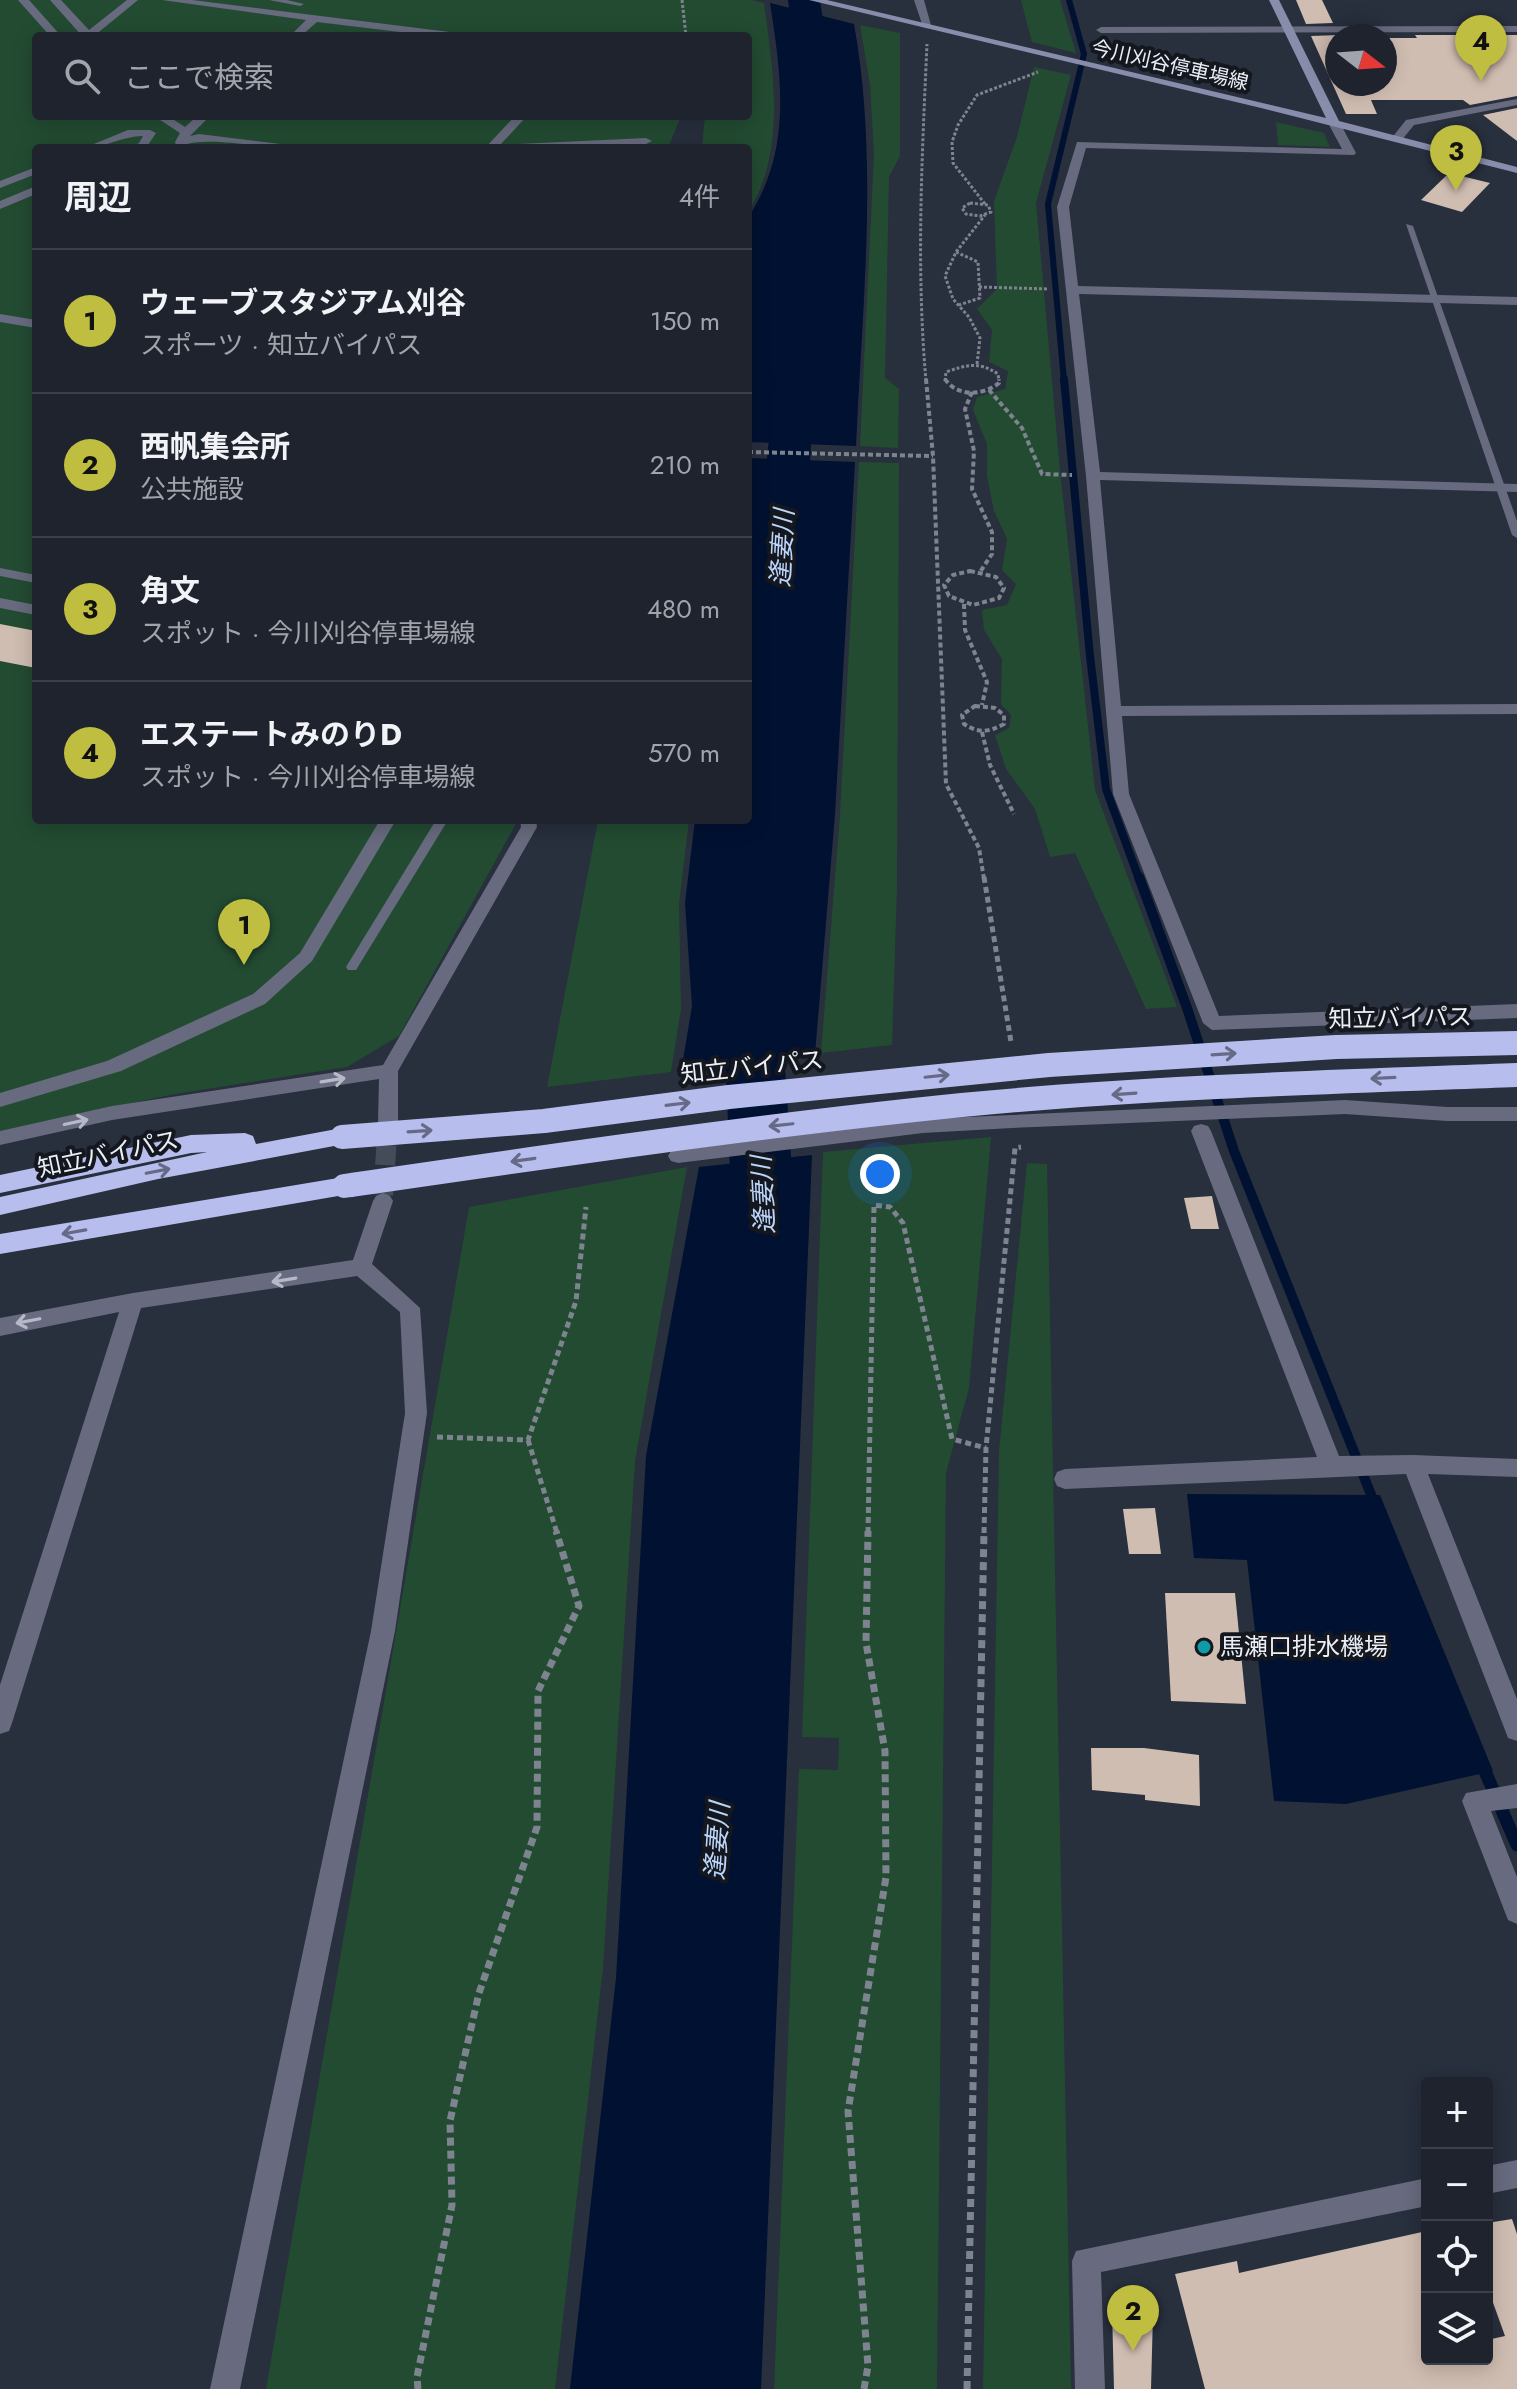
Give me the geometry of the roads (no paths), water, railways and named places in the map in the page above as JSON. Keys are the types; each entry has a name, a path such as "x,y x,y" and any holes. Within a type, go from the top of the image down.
{"highway":[{"name":"知立バイパス","path":"0,1206 158,1170 342,1137 544,1121 729,1097 1049,1065 1336,1047 1517,1043"},
{"path":"0,1244 344,1186 703,1134 965,1105 1426,1076 1517,1075"},
{"path":"1426,1076 1517,1086"},
{"path":"0,1184 191,1144 342,1137"}],"main road":[{"name":"今川刈谷停車場線","path":"814,0 1334,123 1517,170"},
{"path":"1274,0 1334,123"}],"street":[{"path":"23,0 52,32"},
{"path":"55,0 84,32"},
{"path":"93,32 133,0"},
{"path":"167,0 426,32"},
{"path":"919,0 928,27"},
{"path":"299,32 315,18"},
{"path":"1101,30 1517,29"},
{"path":"1397,139 1410,122 1517,102"},
{"path":"164,120 183,141"},
{"path":"183,141 201,120"},
{"path":"495,144 517,120"},
{"path":"1334,123 1350,153 1081,144 1063,207 1093,476 1121,794 1212,1023 1517,1011"},
{"path":"100,144 128,133 150,133 183,141 199,137 256,144"},
{"path":"144,144 150,133"},
{"path":"583,144 646,141"},
{"path":"0,185 32,172"},
{"path":"0,205 32,192"},
{"path":"1074,290 1517,301"},
{"path":"0,318 32,323"},
{"path":"1093,476 1517,488"},
{"path":"0,572 32,578"},
{"path":"0,603 32,609"},
{"path":"1115,711 1517,709"},
{"path":"0,1100 114,1066 259,999 306,957 386,824"},
{"path":"388,1123 389,1071 529,824"},
{"path":"0,1138 112,1113 389,1071"},
{"path":"678,1156 953,1124 1345,1107 1447,1114 1517,1114"},
{"path":"1201,1131 1332,1466"},
{"path":"361,1267 383,1201"},
{"path":"0,1327 133,1301 361,1267 410,1308 416,1413 383,1631 225,2389"},
{"path":"0,1723 133,1301"},
{"path":"1413,1464 1517,1730"},
{"path":"1065,1479 1413,1464 1517,1468"},
{"path":"1517,1796 1475,1801 1517,1911"},
{"path":"1493,2179 1517,2174"},
{"path":"1090,2389 1086,2261 1421,2193"}],"lane":[{"path":"273,0 300,4"},
{"path":"1409,226 1517,535"},
{"path":"352,967 440,824"}],"water":[{"path":"770,3 854,24 862,76 867,181 856,446 752,442 752,211 772,167 777,140 780,114 778,60"},
{"path":"752,458 855,462 835,814 815,1054 681,1072 692,1006 685,903 695,824 752,824"},
{"path":"812,1155 761,2389 570,2389 616,1978 646,1456 699,1167"},
{"path":"1187,1494 1380,1495 1493,1771 1346,1804 1274,1801 1247,1560 1194,1558"}],"waterway":[{"name":"逢妻川","path":"804,0 817,95"},
{"path":"1064,381 1048,204 1084,54 1069,0"},
{"name":"逢妻川","path":"781,546 797,361"},
{"path":"1064,379 1106,789 1139,879"},
{"path":"1139,877 1187,1008 1234,1151 1376,1507"},
{"name":"逢妻川","path":"755,975 753,1024 765,1245"},
{"path":"1481,1762 1517,1845"}],"tunnel":[{"path":"383,1195 388,1123"}],"place":[{"name":"エステートみのりD","path":"1481,81"},
{"name":"角文","path":"1456,191"},
{"name":"ウェーブスタジアム刈谷","path":"244,965"},
{"name":"馬瀬口排水機場","path":"1204,1647"},
{"name":"西帆集会所","path":"1133,2351"}]}
